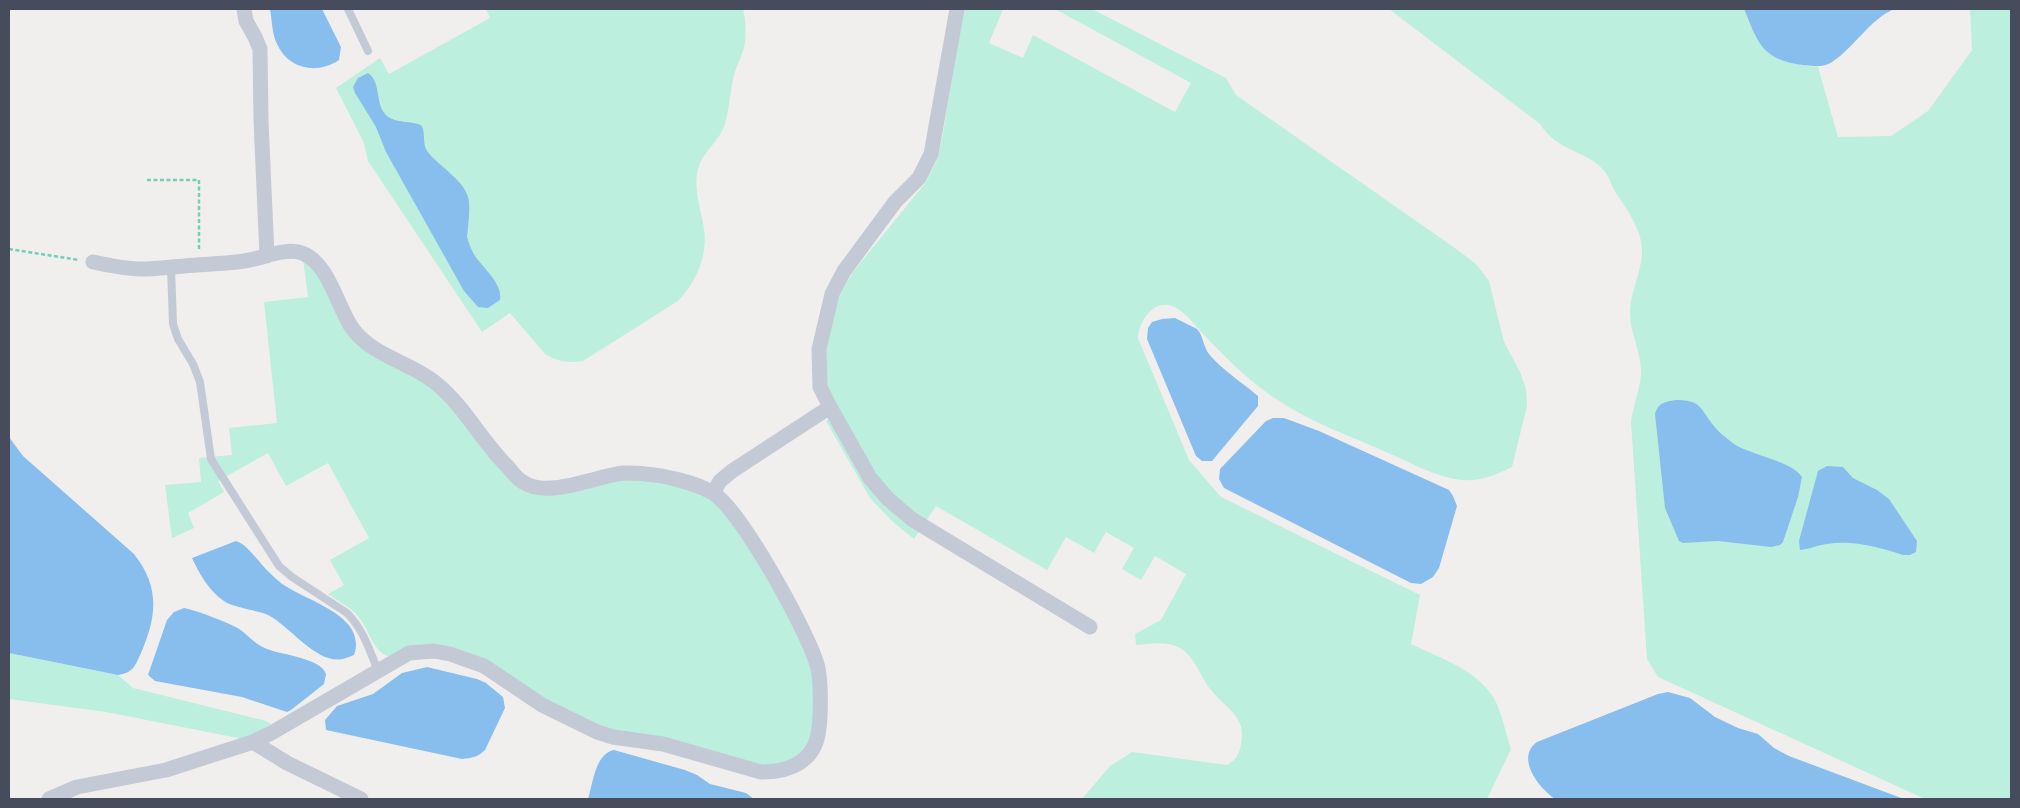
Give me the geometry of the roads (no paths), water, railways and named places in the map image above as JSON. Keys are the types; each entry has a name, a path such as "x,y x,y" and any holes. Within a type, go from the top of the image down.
{"street":[{"path":"244,9 246,21 256,37 260,49 260,121 267,256"},
{"path":"957,9 931,154 919,178 895,202 844,271 832,294 821,336 818,362 820,387 870,478 900,511 1090,627"},
{"path":"49,799 77,787 166,770 252,742 273,732 409,653 434,651 450,654 484,666 542,705 597,732 663,744 761,772 778,772 794,767 808,754 816,741 819,729 819,679 817,666 809,645 774,576 749,535 713,493 670,477 644,474 624,473 554,488 535,487 523,483 492,452 452,399 439,385 424,374 377,350 361,339 342,313 325,273 312,258 300,252 287,251 246,261 139,269 93,262"},
{"path":"713,493 720,481 732,471 830,407"},
{"path":"252,742 287,763 361,799"}],"lane":[{"path":"348,9 368,51"},
{"path":"171,267 173,324 178,340 193,364 200,382 211,459 279,566 292,577 348,613 364,636 378,671"}],"water":[{"path":"270,9 322,9 341,47 339,60 330,65 313,68 304,67 288,59 275,40"},
{"path":"1744,9 1894,9 1877,20 1832,62 1818,66 1789,63 1770,54 1758,40"},
{"path":"368,73 373,77 385,114 394,120 421,125 427,151 464,188 469,202 467,237 471,249 499,288 500,300 488,308 478,307 464,291 386,152 376,127 355,93 353,87 358,78"},
{"path":"1175,318 1197,329 1201,334 1207,351 1214,359 1258,396 1258,406 1212,461 1202,461 1196,456 1147,339 1148,328 1152,322"},
{"path":"1676,400 1685,400 1700,407 1718,431 1734,444 1790,467 1802,477 1798,497 1783,542 1780,545 1771,547 1718,541 1683,543 1679,541 1665,508 1655,414 1661,405"},
{"path":"1273,418 1284,418 1319,431 1449,490 1457,506 1439,568 1433,577 1421,584 1411,583 1224,488 1219,479 1220,469 1266,421"},
{"path":"9,437 23,456 134,554 148,578 152,590 153,614 141,653 135,665 127,673 118,675 9,653"},
{"path":"1827,466 1843,467 1853,478 1877,490 1889,499 1917,541 1916,552 1910,555 1903,555 1875,547 1846,543 1800,550 1799,541 1818,471"},
{"path":"236,541 246,547 281,583 343,619 352,629 356,641 354,655 343,659 323,656 268,615 227,603 219,597 201,576 192,558"},
{"path":"184,608 205,614 231,625 263,647 317,664 326,674 324,684 287,712 242,697 155,681 148,675 167,620 174,612"},
{"path":"427,667 477,679 486,683 503,697 505,708 485,750 480,754 472,758 462,759 326,730 325,720 337,706 373,694 402,673"},
{"path":"1668,692 1690,698 1715,717 1738,728 1758,734 1774,748 1789,756 1904,799 1555,799 1536,780 1529,764 1528,756 1537,742 1658,694"},
{"path":"614,750 685,770 697,775 710,784 746,793 754,799 588,799 599,763 603,757"}]}
